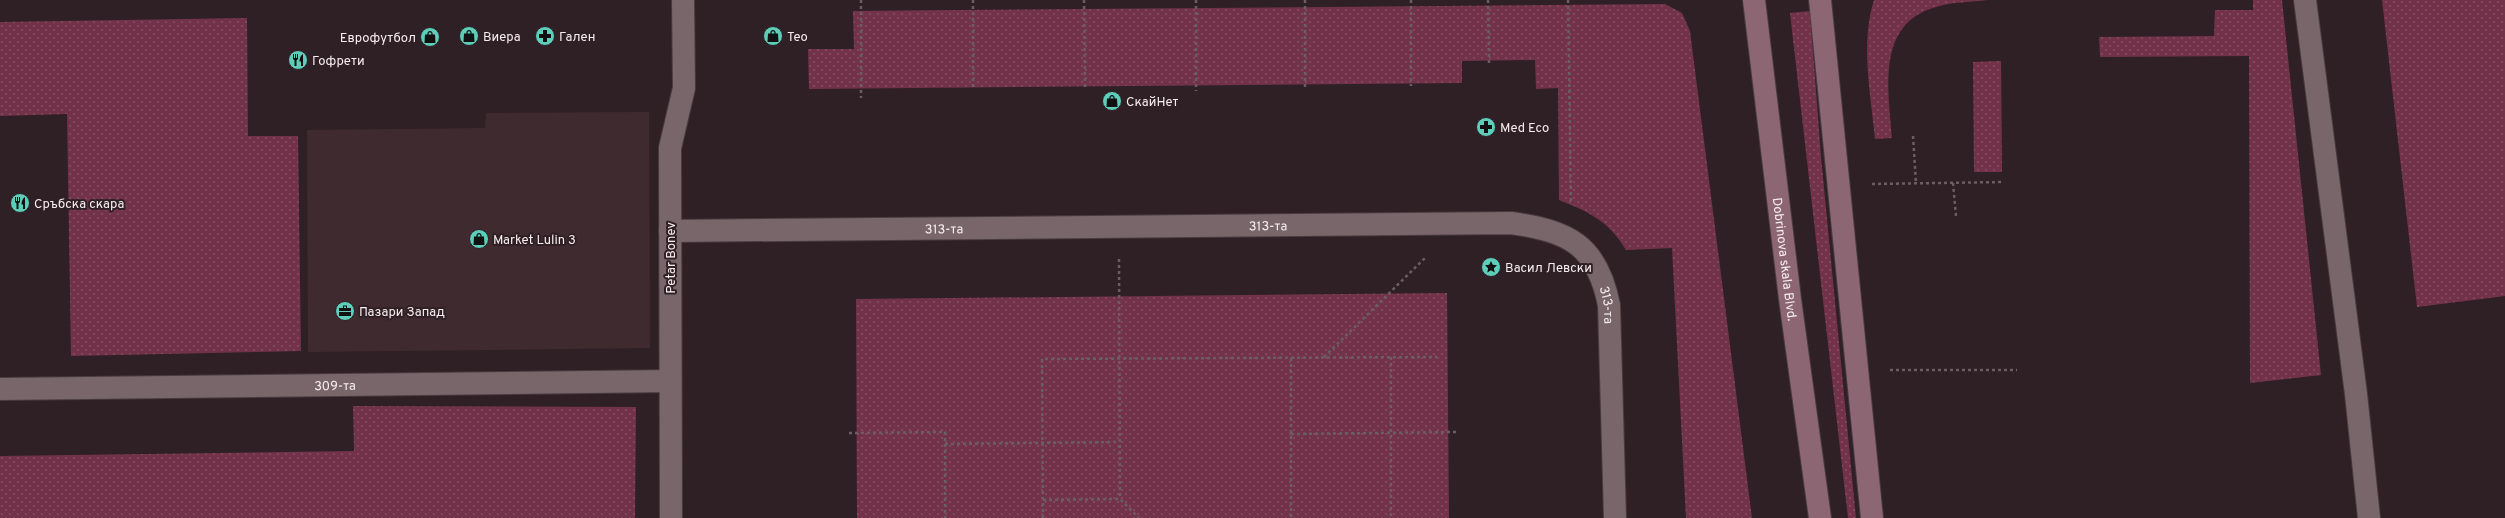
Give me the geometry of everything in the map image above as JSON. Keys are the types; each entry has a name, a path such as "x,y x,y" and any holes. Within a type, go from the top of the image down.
{"main road":[{"name":"Dobrinova skala Blvd.","path":"1754,0 1789,291 1820,518"},
{"path":"1820,0 1872,518"}],"street":[{"name":"Petar Bonev","path":"671,518 670,148 684,88 683,0"},
{"path":"2305,0 2356,394 2369,518"},
{"name":"313-та","path":"670,231 1461,223 1512,223 1538,227 1572,241 1591,257 1604,280 1609,305 1615,518"},
{"name":"309-та","path":"0,389 670,381"}],"path":[{"path":"861,0 861,98"},
{"path":"973,0 973,90"},
{"path":"1084,0 1084,89"},
{"path":"1196,0 1196,91"},
{"path":"1305,0 1305,87"},
{"path":"1411,0 1411,86"},
{"path":"1488,0 1489,63"},
{"path":"1568,0 1572,241"},
{"path":"1913,136 1916,183"},
{"path":"1870,184 2004,182"},
{"path":"1953,183 1956,216"},
{"path":"1324,357 1461,223"},
{"path":"1118,226 1120,499 1139,518"},
{"path":"1391,357 1391,518"},
{"path":"1043,518 1042,359 1437,357"},
{"path":"1291,358 1292,518"},
{"path":"1888,370 2017,370"},
{"path":"849,433 946,432 945,518"},
{"path":"1291,434 1456,432"},
{"path":"945,444 1119,442"},
{"path":"1043,500 1120,499"}],"shaded area":[{"path":"1874,0 1988,0 1942,5 1916,16 1903,28 1894,43 1890,61 1889,100 1892,138 1875,139 1869,87 1867,51 1870,17"},
{"path":"2253,0 2282,0 2321,375 2250,383 2249,56 2100,57 2099,37 2214,36 2215,10 2253,10"},
{"path":"2382,0 2505,0 2505,296 2417,307"},
{"path":"1665,4 1682,13 1690,31 1752,518 1686,518 1672,248 1626,250 1613,232 1589,213 1559,200 1558,88 1536,89 1535,60 1462,61 1462,83 809,89 808,49 854,49 853,11"},
{"path":"1810,11 1821,157 1856,518 1848,518 1790,13"},
{"path":"247,18 248,136 298,136 301,351 71,356 67,114 0,116 0,22"},
{"path":"2001,61 2002,172 1974,172 1973,62"},
{"name":"Market Lulin 3","path":"649,112 650,348 308,352 307,130 485,128 486,113"},
{"path":"1447,293 1449,518 857,518 856,299"},
{"path":"353,406 636,407 635,518 0,518 0,456 354,451"}],"place":[{"name":"Виера","path":"469,36"},
{"name":"Гален","path":"545,36"},
{"name":"Тео","path":"773,36"},
{"name":"Еврофутбол","path":"430,37"},
{"name":"Гофрети","path":"298,60"},
{"name":"СкайНет","path":"1112,101"},
{"name":"Med Eco","path":"1486,127"},
{"name":"Сръбска скара","path":"20,203"},
{"name":"Market Lulin 3","path":"479,239"},
{"name":"Васил Левски","path":"1491,267"},
{"name":"Пазари Запад","path":"345,311"}]}
